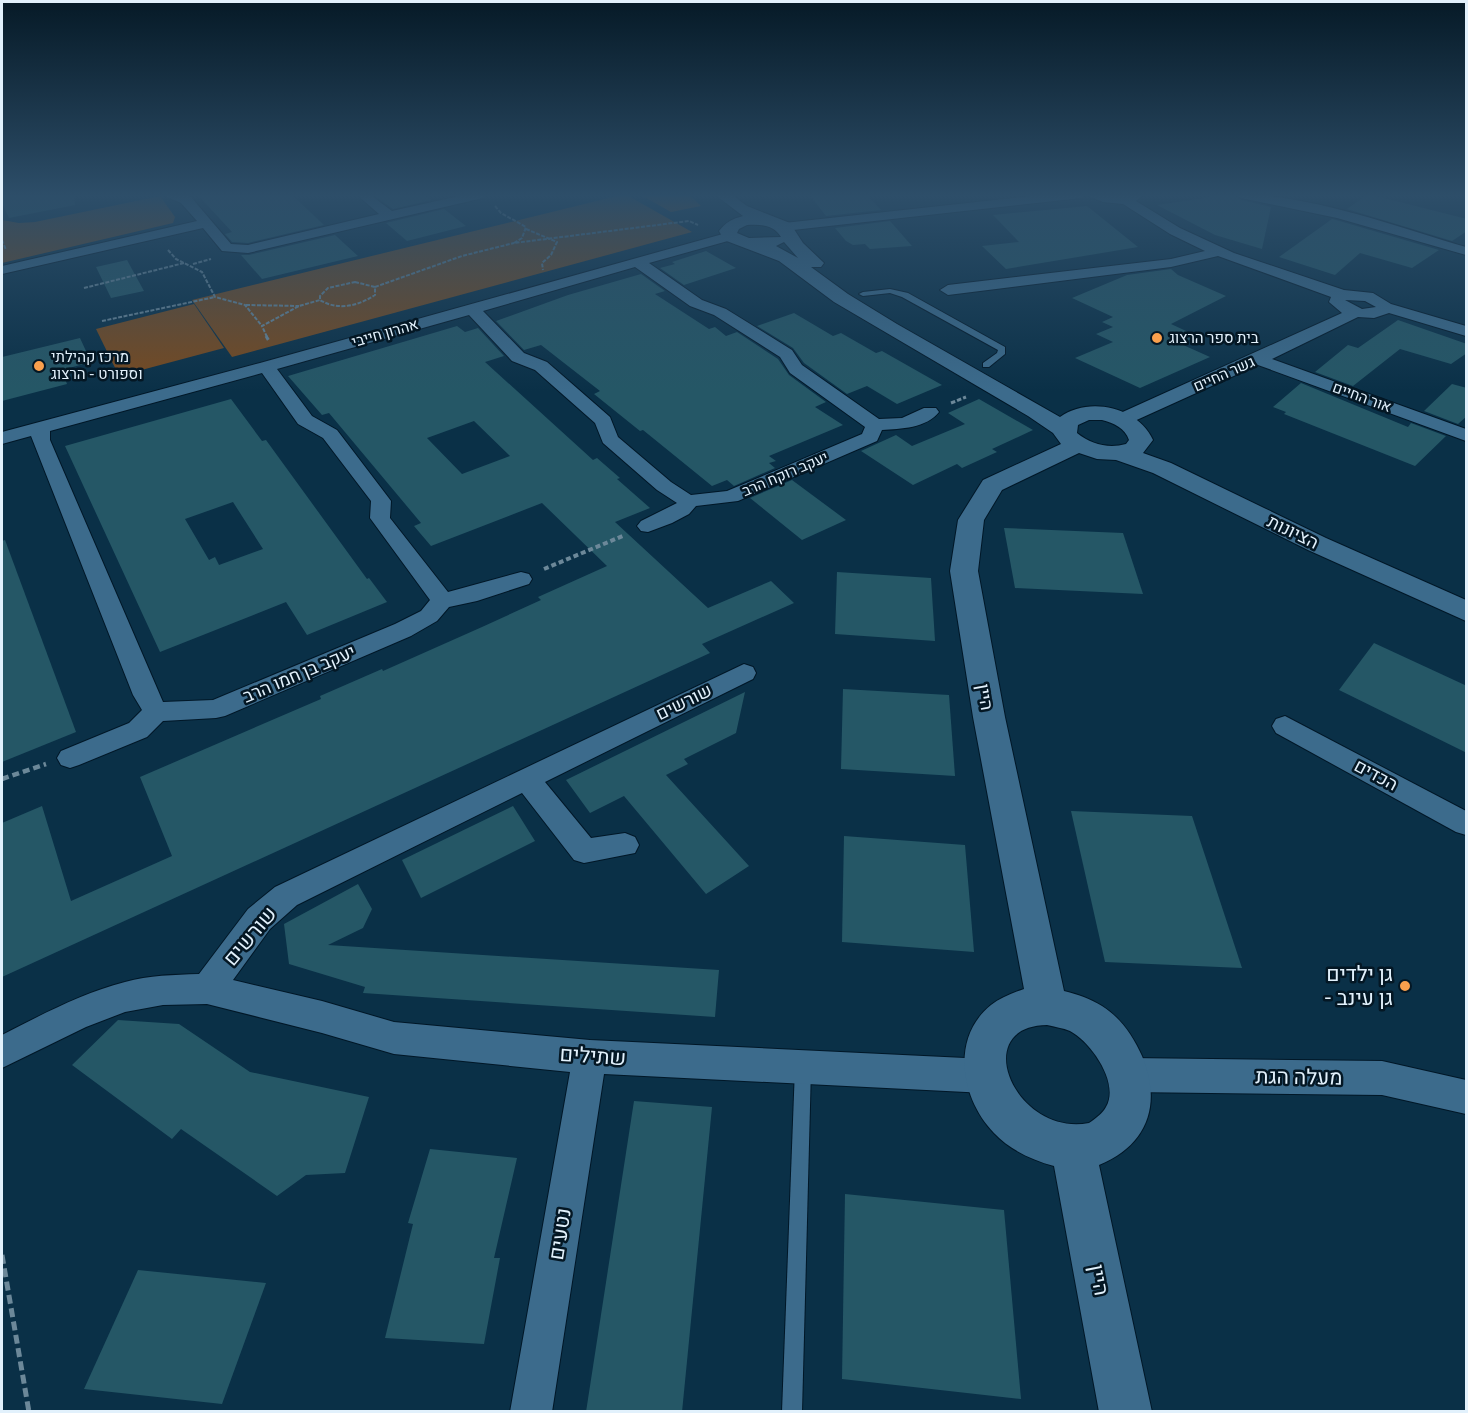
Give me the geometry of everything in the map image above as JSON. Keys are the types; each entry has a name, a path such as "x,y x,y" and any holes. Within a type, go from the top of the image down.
{"street":[{"path":"2,270 47,260"},
{"name":"אהרון חייבי","path":"2,438 266,367 643,260"},
{"path":"789,260 850,304 992,386 1071,438"},
{"path":"811,260 863,294 986,365 1056,399 1092,413"},
{"path":"948,290 1184,260"},
{"path":"1242,260 1342,295 1368,297 1384,307 1467,331"},
{"path":"637,262 696,303 720,312 786,354 796,369 875,425 905,423 930,412"},
{"path":"1342,295 1338,298 1338,302 1356,312"},
{"name":"גשר החיים","path":"1132,427 1257,359 1356,312 1379,313 1384,307"},
{"path":"471,308 518,357 541,366 603,421 610,439 663,486 689,501 686,506 648,526"},
{"name":"אור החיים","path":"1257,359 1467,435"},
{"path":"266,367 305,420 330,434 381,501 380,518 442,601 469,596 521,579"},
{"name":"הציונות","path":"1092,413 1132,427 1209,473 1467,589"},
{"name":"היין","path":"1047,1006 989,717 964,572 971,520 992,485 1071,438 1067,421 1092,413"},
{"name":"יעקב רוקח הרב","path":"689,501 731,497 853,446 870,437 875,425"},
{"name":"אהרון חייבי","path":"2,427 40,426"},
{"path":"40,426 42,440 146,695 156,712 138,730 70,758"},
{"path":"1119,453 1139,446 1132,427"},
{"name":"הציונות","path":"1071,438 1097,452 1119,453 1162,468 1317,544 1467,611"},
{"name":"יעקב בן חמו הרב","path":"156,712 216,709 403,630 429,616 442,601"},
{"name":"שורשים","path":"207,989 259,920 286,896 744,673"},
{"name":"הכדים","path":"1285,726 1467,824"},
{"path":"526,778 584,851 625,845"},
{"path":"2,1052 76,1015 124,997 163,990 207,989"},
{"name":"שתילים","path":"207,989 322,1017 394,1038 590,1057 986,1076"},
{"path":"1047,1006 1068,1010 1088,1020 1107,1035 1120,1054 1129,1075 1131,1093 1129,1111 1121,1126 1108,1138 1092,1146 1073,1148 1053,1145 1034,1138 1017,1126 998,1103 986,1076 985,1053 992,1032 1006,1017 1025,1008 1047,1006"},
{"name":"נטעים","path":"531,1412 590,1057"},
{"name":"מעלה הגת","path":"1129,1075 1382,1078 1467,1097"},
{"name":"היין","path":"1073,1148 1126,1412"}],"lane":[{"path":"792,1412 803,1067"}],"path":[{"path":"178,260 192,264 202,272 214,297"},
{"path":"320,300 323,292 336,285 363,283 375,288 451,260"},
{"path":"544,272 542,263 545,260"},
{"path":"84,288 185,263"},
{"path":"262,326 299,306 320,300 330,305 356,304 375,295 375,288"},
{"path":"102,321 214,297 245,305 299,306"},
{"path":"245,305 262,326 269,341"},
{"path":"930,412 992,386"},
{"path":"521,579 648,526"},
{"path":"2,779 42,764 70,758"},
{"path":"2,1255 29,1412"}],"shaded area":[{"path":"356,260 589,260 232,357 192,300"},
{"path":"194,304 224,348 119,376 96,329"}],"building":[{"path":"127,260 144,291 111,298 96,267"},
{"path":"245,260 342,260 262,279"},
{"path":"722,260 736,268 684,285 660,268 675,264 672,262"},
{"path":"997,260 1060,260 1006,269"},
{"path":"1288,260 1352,260 1335,275"},
{"path":"1384,260 1424,260 1412,268"},
{"path":"1171,269 1178,275 1226,296 1171,324 1197,336 1181,344 1210,357 1140,388 1075,358 1113,342 1096,334 1113,327 1102,322 1113,317 1072,298 1127,275"},
{"path":"641,274 665,291 655,294 709,329 715,327 726,336 737,332 778,359 789,375 826,402 815,407 843,425 769,456 776,461 769,463 775,468 734,486 727,480 712,486 594,394 600,391 541,345 524,350 496,321 568,295"},
{"path":"794,313 833,336 841,333 876,353 882,351 942,385 897,404 867,386 847,394 804,363 793,348 757,326"},
{"path":"1398,320 1467,344 1467,353 1451,364 1400,349 1353,386 1315,372 1348,345 1358,348"},
{"path":"457,326 465,332 478,328 504,356 485,362 593,460 597,458 620,478 617,479 650,508 615,522 708,608 771,581 794,603 702,644 710,653 2,977 2,823 42,806 71,901 172,856 140,777 321,699 320,696 482,627 541,600 538,597 607,566 542,503 431,546 414,526 421,523 329,413 322,415 288,376","holes":["474,421 510,456 462,474 427,438"]},
{"name":"מרכז קהילתי וספורט - הרצוג","path":"80,338 91,362 62,370 67,384 2,401 2,357"},
{"path":"1301,383 1408,427 1411,423 1446,436 1415,466 1284,414 1286,412 1273,407"},
{"path":"1452,384 1467,388 1467,416 1458,424 1424,411"},
{"path":"231,399 262,441 266,440 367,579 369,578 387,602 307,635 286,602 160,652 65,446","holes":["233,502 263,549 219,565 215,557 209,560 185,519"]},
{"path":"979,399 1033,430 992,449 997,452 962,468 957,464 913,485 861,451 896,435 912,446 965,424 948,413"},
{"path":"792,480 846,520 802,540 750,498"},
{"path":"1004,528 1123,533 1143,594 1015,588"},
{"path":"5,540 76,732 2,762 2,541"},
{"path":"837,572 931,578 935,641 835,634"},
{"path":"1374,643 1467,686 1467,753 1339,690"},
{"path":"843,689 949,695 955,776 841,769"},
{"path":"745,692 736,733 684,759 688,764 666,775 749,866 706,894 624,796 590,813 566,780"},
{"path":"513,806 535,841 421,898 402,860"},
{"path":"1071,811 1192,816 1242,968 1105,962"},
{"path":"844,836 965,845 974,952 842,942"},
{"path":"358,884 372,909 363,928 328,945 719,970 715,1017 363,993 365,987 289,964 284,924"},
{"path":"118,1020 179,1024 250,1072 369,1097 345,1173 306,1175 277,1196 181,1129 172,1139 72,1065"},
{"path":"634,1101 712,1107 682,1412 586,1412"},
{"path":"430,1149 517,1158 494,1258 500,1258 484,1344 385,1338 413,1224 408,1223"},
{"path":"845,1194 1004,1210 1021,1399 842,1379"},
{"path":"138,1270 266,1283 222,1404 84,1389"}],"place":[{"name":"בית ספר הרצוג","path":"1157,338"},
{"name":"מרכז קהילתי וספורט - הרצוג","path":"39,366"},
{"name":"גן ילדים - גן עינב","path":"1405,986"}]}
